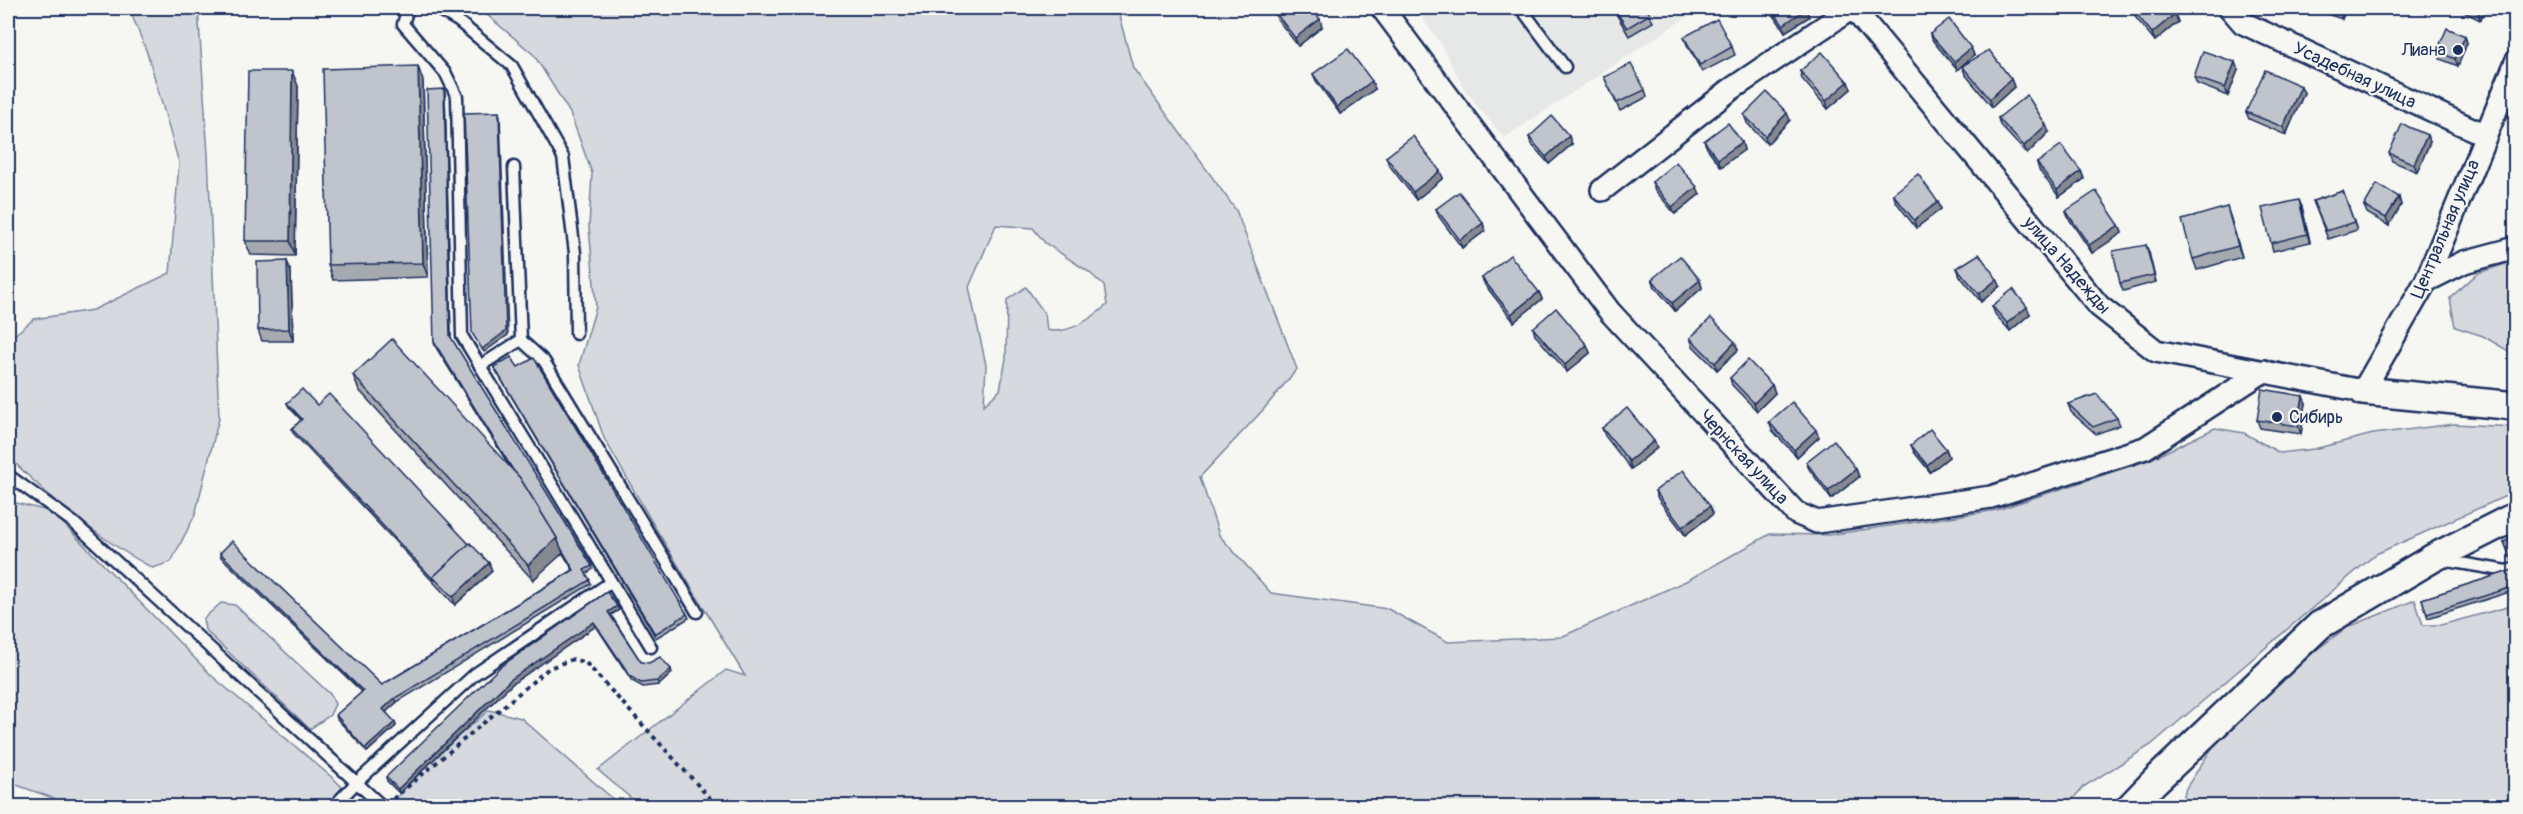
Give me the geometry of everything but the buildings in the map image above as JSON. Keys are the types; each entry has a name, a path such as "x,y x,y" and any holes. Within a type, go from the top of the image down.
{"street":[{"name":"Чернская улица","path":"1382,8 1610,312 1796,513 1817,522 1991,497 2145,448 2264,371"},
{"name":"улица Надежды","path":"1852,8 2098,306 2156,351 2363,391"},
{"path":"1602,190 1730,90 1852,8"},
{"name":"Усадебная улица","path":"2230,8 2243,23 2485,135"},
{"name":"Центральная улица","path":"2363,391 2426,281 2516,62"},
{"path":"2426,281 2464,262 2516,248"},
{"path":"2363,391 2516,406"},
{"path":"2131,807 2155,781 2320,625 2433,558 2516,516"}],"lane":[{"path":"408,8 403,24 446,74 457,97 462,336 651,647"},
{"path":"436,8 458,21 512,66 563,157 575,253 576,334"},
{"path":"1521,8 1565,67"},
{"path":"514,167 521,340 544,361 697,612"},
{"path":"480,366 521,340"},
{"path":"8,476 73,522 383,807"},
{"path":"2433,558 2507,571 2516,568"},
{"path":"334,807 356,783 475,674 611,582"}],"path":[{"path":"383,807 549,668 573,659 586,663 717,807"}],"shaded area":[{"path":"129,8 198,8 208,154 219,418 195,515 171,562 153,568 134,558 76,517 8,456 8,340 34,319 93,310 170,273 179,163 148,55"},
{"path":"479,8 1117,8 1133,68 1236,210 1297,369 1263,410 1200,477 1219,535 1271,593 1388,609 1448,642 1561,637 1686,581 1770,534 1828,535 1997,510 2149,460 2215,428 2244,433 2280,453 2314,449 2373,434 2454,424 2515,427 2515,492 2376,554 2151,745 2083,787 2067,806 640,806 598,770 726,670 745,676 604,438 579,365 596,307 589,227 592,173 570,113 534,55","holes":["996,225 1033,228 1045,243 1089,272 1104,286 1107,305 1079,325 1055,331 1047,330 1045,314 1026,287 1007,300 1006,359 1000,390 984,405 986,365 969,287"]},
{"path":"1414,8 1700,8 1504,138 1465,90 1439,41"},
{"path":"2516,261 2515,355 2483,336 2455,327 2450,298 2478,273"},
{"path":"8,501 52,512 212,676 335,780 361,806 75,806 8,782"},
{"path":"2415,600 2423,625 2441,625 2515,605 2515,806 2181,806 2186,788 2239,707 2346,628"},
{"path":"221,603 235,605 330,694 335,704 330,715 310,729 205,630 203,619"},
{"path":"489,710 521,718 621,806 397,806 396,798 439,753"}],"place":[{"name":"Лиана","path":"2458,50"},
{"name":"Сибирь","path":"2277,417"}]}
